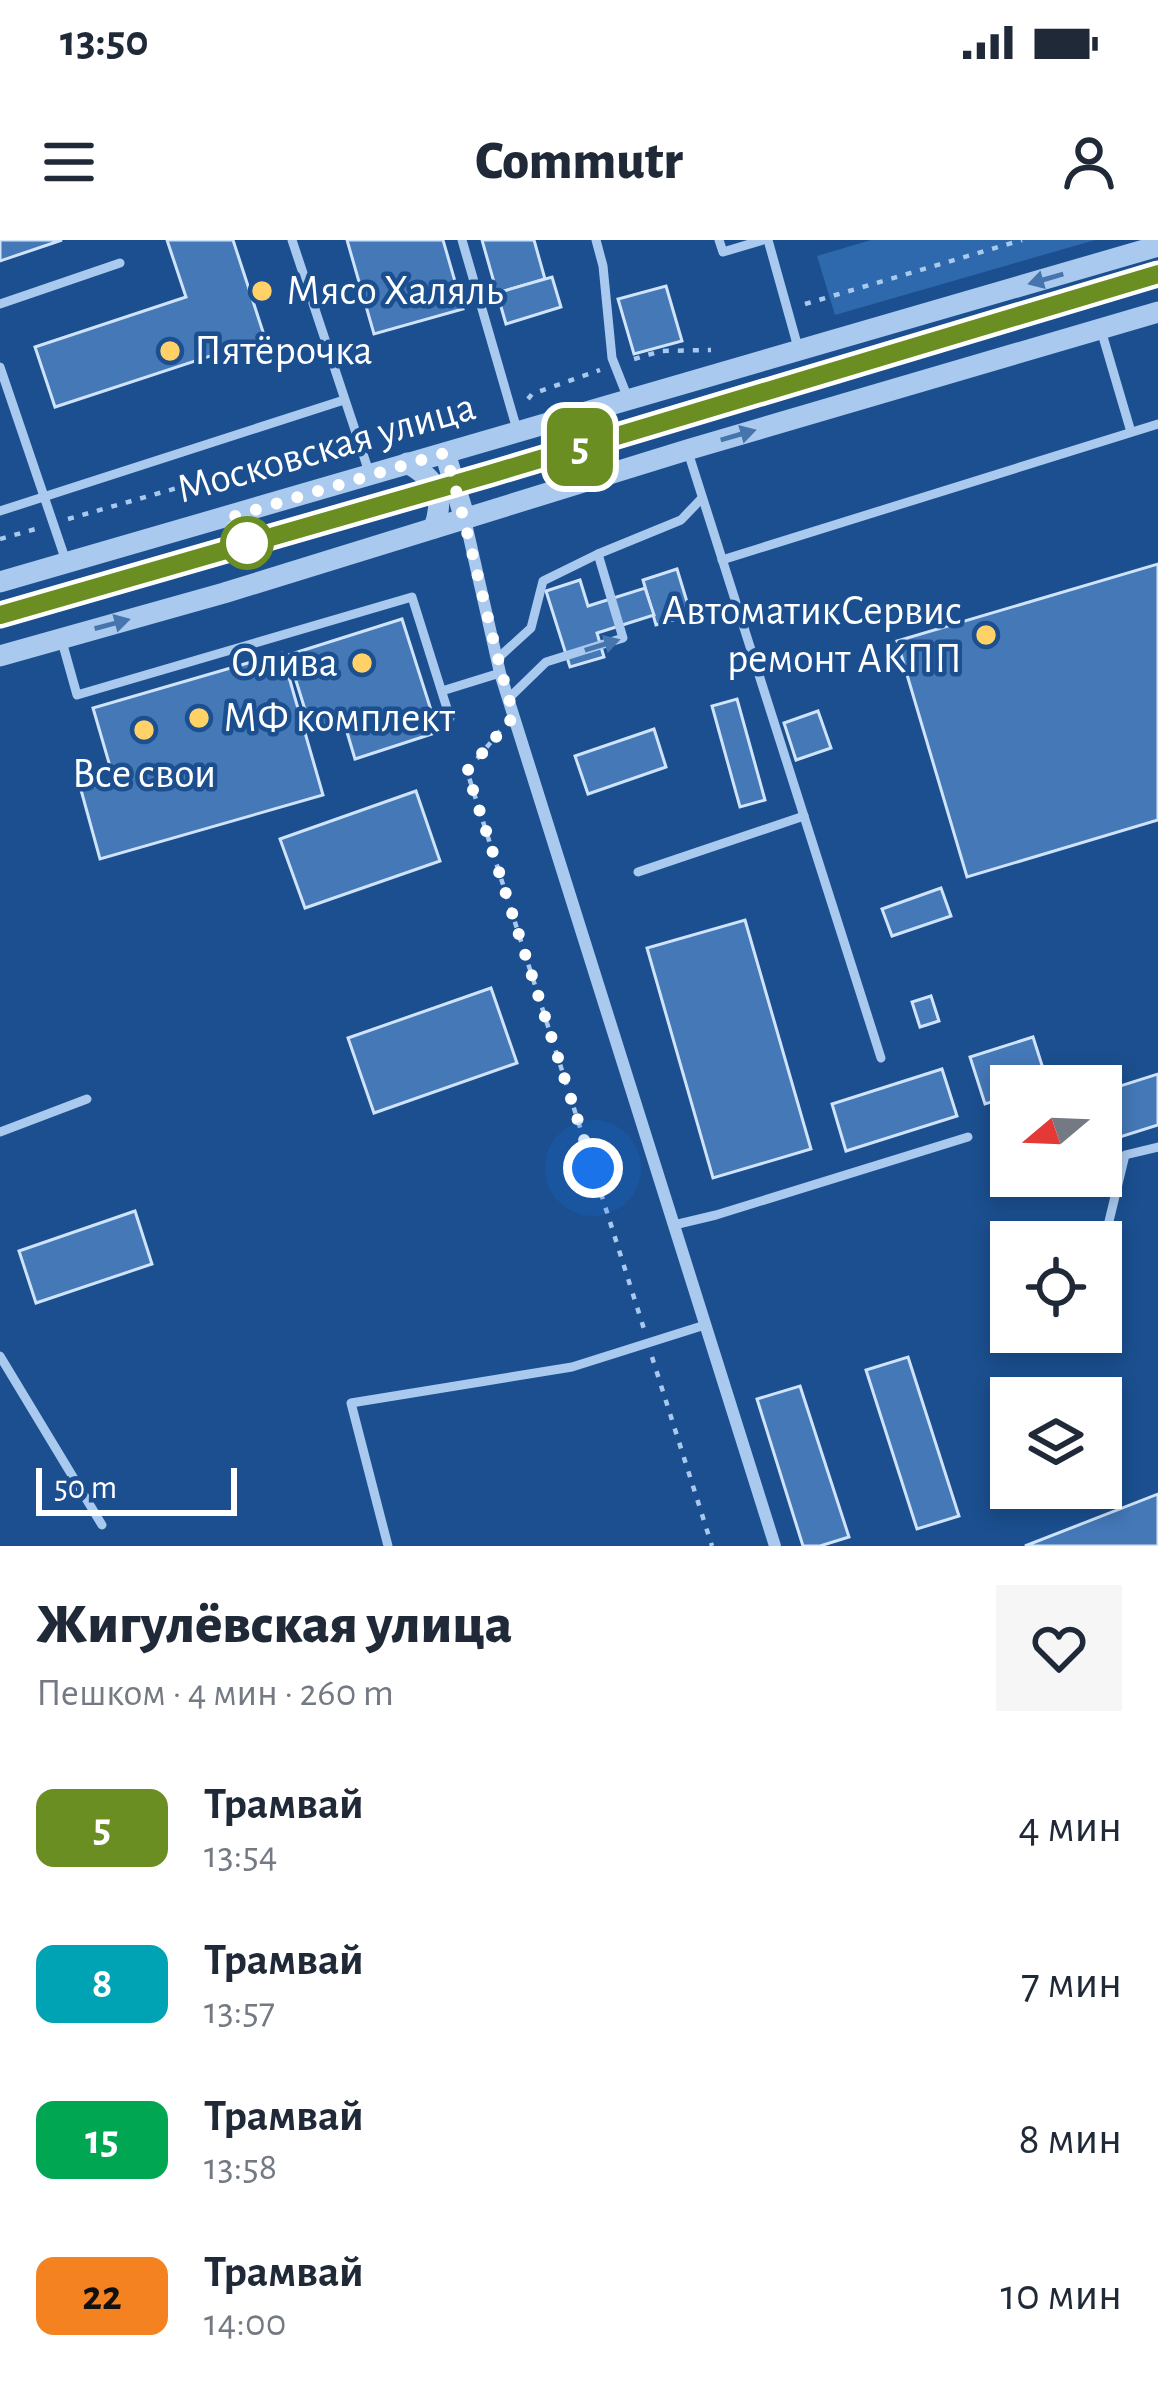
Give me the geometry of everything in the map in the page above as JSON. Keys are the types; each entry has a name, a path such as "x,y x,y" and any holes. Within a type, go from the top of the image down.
{"street":[{"name":"Московская улица","path":"0,583 1158,246"},
{"path":"0,656 1158,313"},
{"path":"562,421 556,438 560,457 582,482"},
{"path":"445,453 498,666 775,1546"},
{"path":"407,463 427,473 436,490 440,510 434,528"}],"lane":[{"path":"292,240 370,475"},
{"path":"462,240 518,433"},
{"path":"596,240 612,358 629,401"},
{"path":"719,240 723,252 765,240 800,351"},
{"path":"0,304 120,263"},
{"path":"1101,330 1131,432"},
{"path":"0,367 67,564"},
{"path":"0,511 344,400"},
{"path":"722,560 1158,424"},
{"path":"687,450 881,1058"},
{"path":"442,692 498,666 531,628 543,581 681,520 702,498"},
{"path":"508,698 546,662 622,638 598,554"},
{"path":"61,638 77,695 412,597 450,718"},
{"path":"638,872 804,816"},
{"path":"0,1132 87,1099"},
{"path":"674,1225 968,1137"},
{"path":"1109,1221 1125,1155 1158,1147"},
{"path":"388,1546 351,1403 572,1367 705,1325"},
{"path":"0,1356 101,1526"}],"path":[{"path":"788,310 1022,240"},
{"path":"0,539 356,437"},
{"path":"190,484 194,496"},
{"path":"207,539 218,574"},
{"path":"514,716 467,771 712,1546"}],"shaded area":[{"path":"871,240 1095,240 835,315 817,256"}],"building":[{"path":"0,240 62,240 0,261"},
{"path":"167,240 233,240 265,338 55,407 35,347 186,297"},
{"path":"347,240 443,240 463,309 374,334"},
{"path":"482,240 534,240 545,279 497,293"},
{"path":"552,277 561,307 506,324 497,293"},
{"path":"666,286 682,341 634,354 618,299"},
{"path":"1158,564 1158,820 967,877 897,641"},
{"path":"677,569 691,615 656,625 643,580"},
{"path":"580,580 588,606 645,588 654,615 597,633 604,657 570,667 546,591"},
{"path":"402,619 438,732 355,759 344,722 312,732 288,655"},
{"path":"282,653 323,795 100,859 81,790 114,780 93,708"},
{"path":"737,699 765,800 740,807 712,706"},
{"path":"818,711 831,748 796,760 784,723"},
{"path":"654,729 666,767 588,794 575,756"},
{"path":"416,791 440,861 305,908 280,839"},
{"path":"941,888 951,916 892,936 882,909"},
{"path":"745,920 811,1149 713,1178 647,948"},
{"path":"491,988 517,1063 374,1113 348,1038"},
{"path":"931,996 939,1021 920,1027 912,1002"},
{"path":"1033,1037 1042,1065 990,1065 990,1102 985,1104 970,1057"},
{"path":"942,1069 957,1116 846,1151 832,1104"},
{"path":"1158,1074 1158,1125 1122,1136 1122,1085"},
{"path":"135,1211 152,1264 36,1303 19,1251"},
{"path":"908,1357 959,1516 917,1529 866,1370"},
{"path":"800,1386 849,1537 820,1546 803,1546 757,1399"},
{"path":"1158,1494 1158,1546 1025,1546 1122,1509"}],"tram line":[{"name":"5","path":"0,615 1158,274"},
{"path":"0,626 1158,284"}],"place":[{"name":"Мясо Халяль","path":"262,291"},
{"name":"Пятёрочка","path":"170,351"},
{"name":"АвтоматикСервис ремонт АКПП","path":"986,635"},
{"name":"Олива","path":"362,663"},
{"name":"МФ комплект","path":"199,718"},
{"name":"Все свои","path":"144,730"}],"route":[{"path":"247,543 225,519 445,453 514,716 467,771 593,1168"}]}
